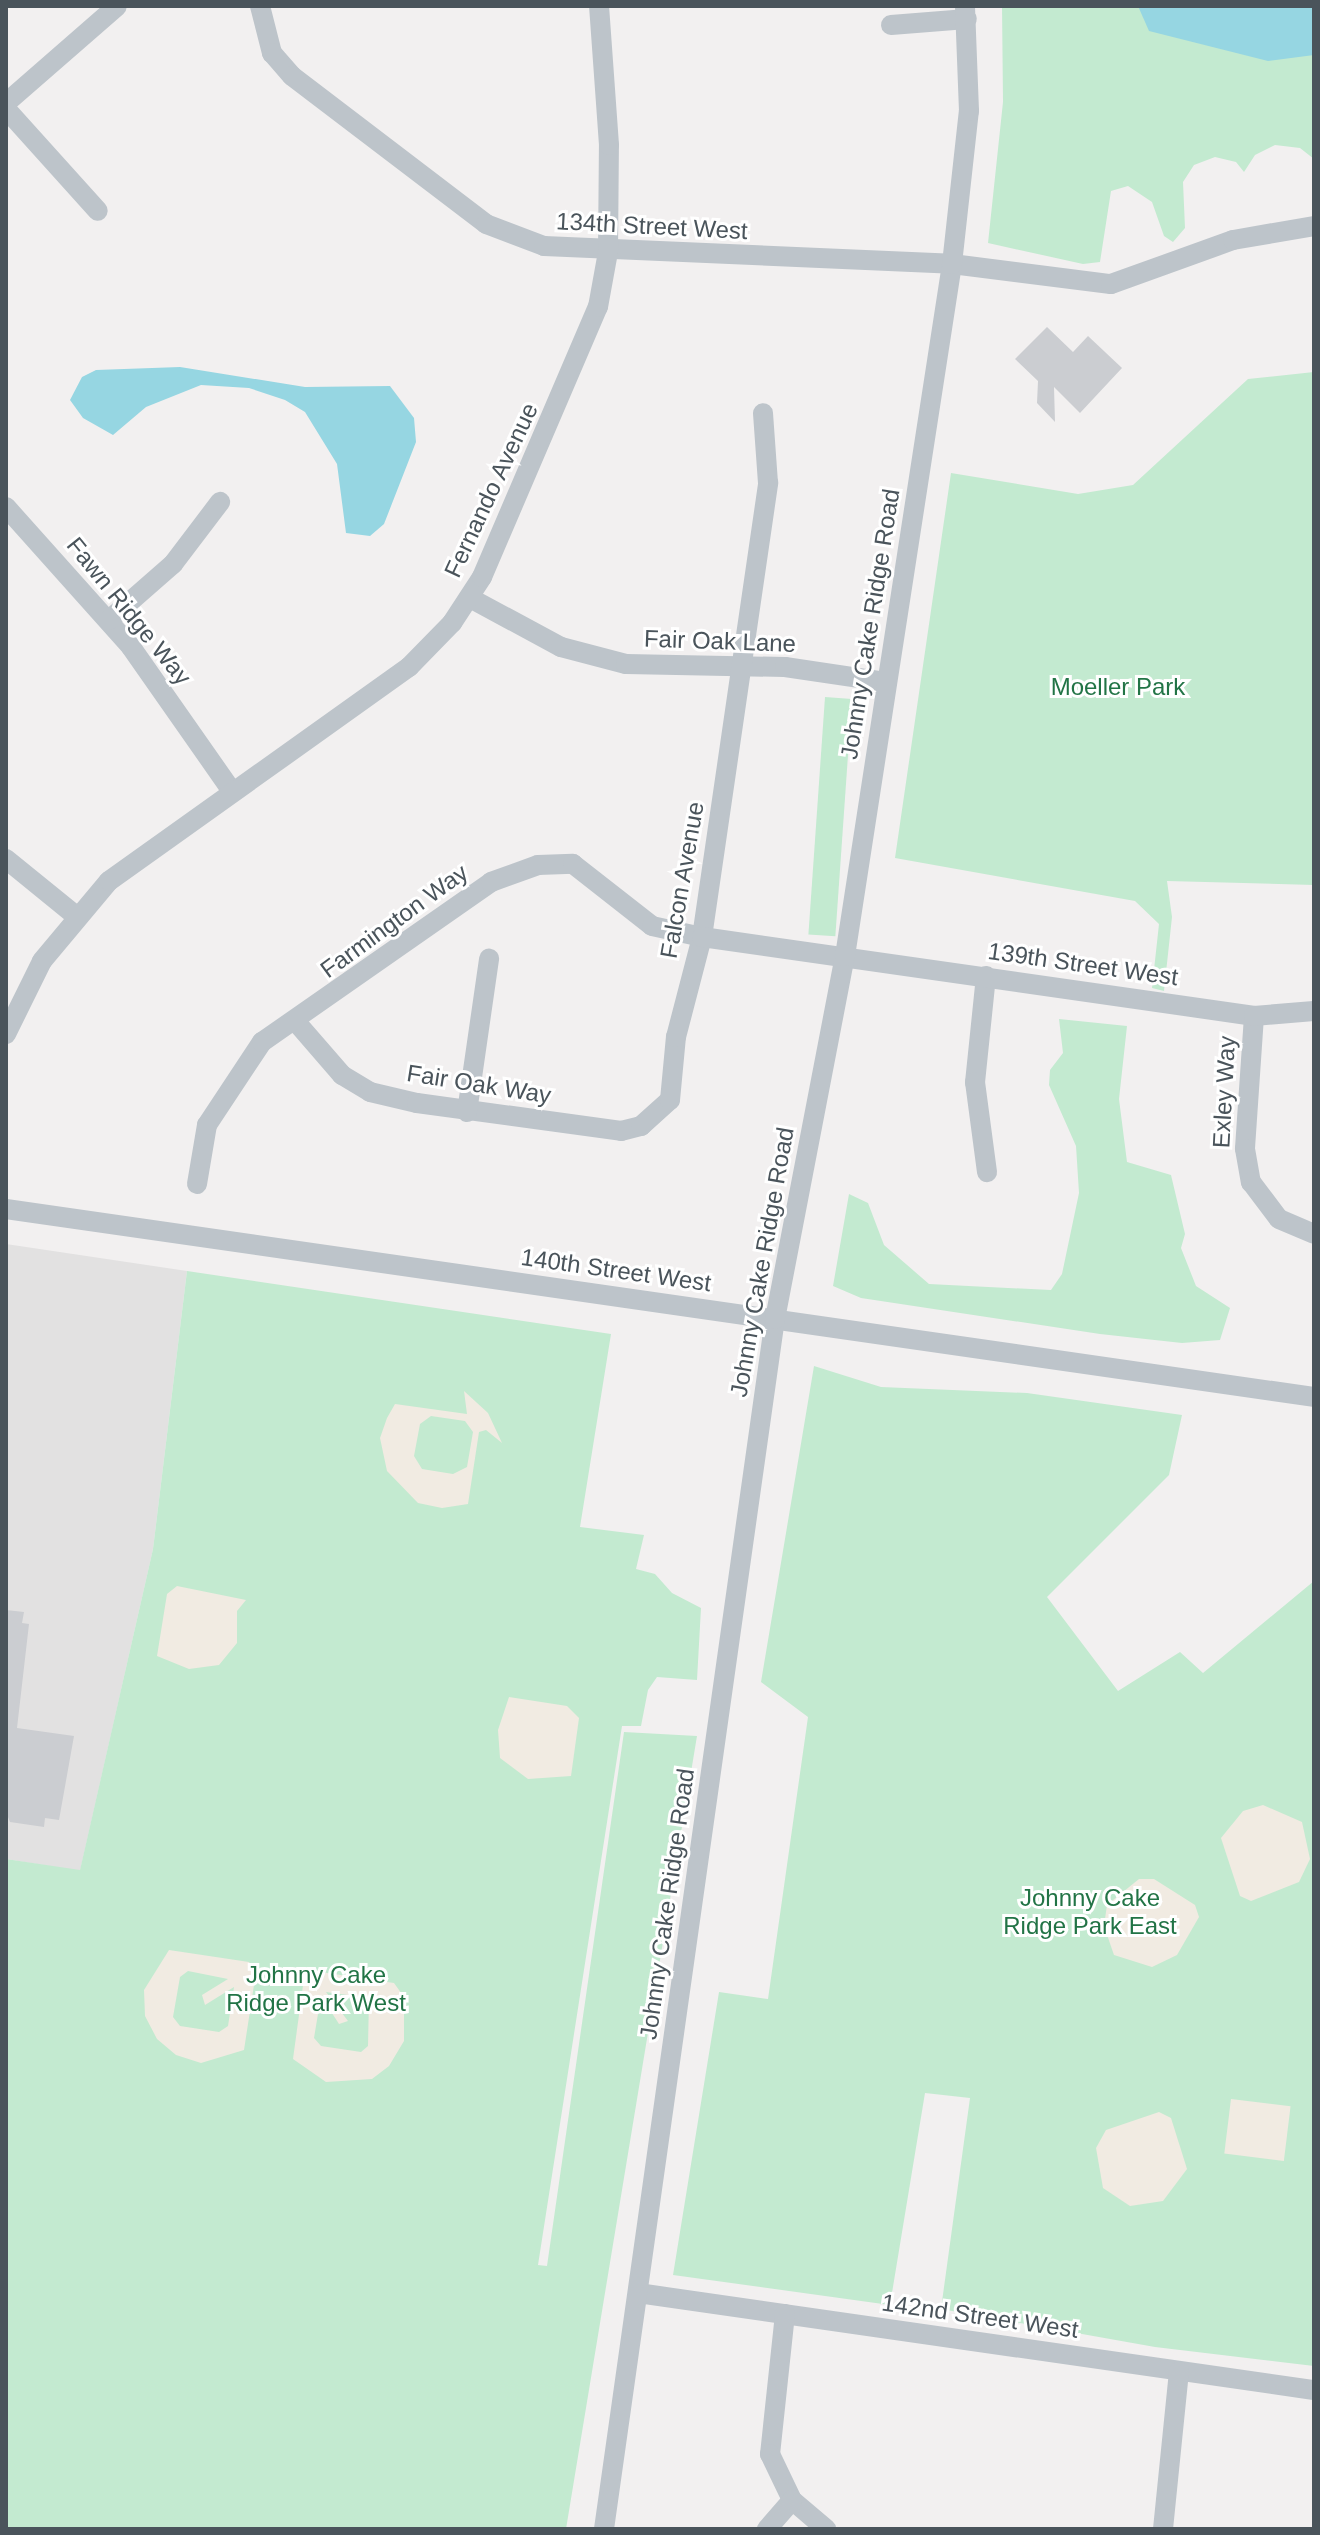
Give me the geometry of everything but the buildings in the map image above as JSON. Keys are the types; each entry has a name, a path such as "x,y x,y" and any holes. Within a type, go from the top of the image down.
{"street":[{"path":"98,211 6,106 117,6"},
{"name":"134th Street West","path":"260,6 272,53 292,76 486,224 544,246 608,252 952,264 1111,284 1233,240 1314,226"},
{"name":"Fernando Avenue","path":"6,1034 42,961 75,915 128,865 409,667 470,598 581,354 608,252 599,6"},
{"path":"891,25 966,12"},
{"name":"Johnny Cake Ridge Road","path":"604,2529 775,1319 845,956 952,264 969,111 966,12"},
{"name":"Falcon Avenue","path":"670,1100 676,1037 702,937 768,483 763,413"},
{"path":"109,620 173,564 220,502"},
{"name":"Fawn Ridge Way","path":"6,507 109,620 232,791"},
{"name":"Fair Oak Lane","path":"470,598 530,634 593,657 672,669 785,667 887,682"},
{"path":"6,859 75,915"},
{"name":"Farmington Way","path":"197,1184 207,1125 235,1075 262,1042 297,1023 491,882 538,865 573,864 652,926 702,937 845,956"},
{"name":"139th Street West","path":"845,956 1254,1016 1314,1011"},
{"path":"467,1112 489,959"},
{"path":"986,976 975,1082 987,1172"},
{"name":"Exley Way","path":"1254,1016 1245,1149 1251,1182 1279,1219 1314,1234"},
{"name":"Fair Oak Way","path":"297,1023 342,1075 370,1092 467,1112 621,1131 641,1126 670,1100"},
{"name":"140th Street West","path":"6,1209 1314,1397"},
{"name":"142nd Street West","path":"638,2293 1314,2390"},
{"path":"785,2314 769,2436 775,2470 792,2500 826,2529"},
{"path":"1163,2529 1179,2372"},
{"path":"767,2529 792,2500"}],"shaded area":[{"path":"6,1244 187,1271 153,1549 80,1871 6,1859"}],"green space":[{"path":"1002,6 1314,6 1314,159 1300,148 1275,145 1255,155 1244,172 1236,162 1215,157 1194,165 1183,182 1185,228 1173,242 1164,236 1152,202 1128,186 1111,191 1100,262 1083,264 988,243 1003,102"},
{"name":"Moeller Park","path":"1314,372 1314,885 1167,881 1172,917 1164,991 1152,988 1159,924 1135,901 895,858 951,473 1078,494 1133,485 1248,379"},
{"path":"825,697 852,699 835,936 808,934"},
{"path":"1059,1019 1127,1026 1119,1099 1127,1162 1171,1175 1185,1234 1181,1248 1196,1286 1230,1308 1220,1340 1182,1343 1100,1334 861,1298 833,1286 849,1194 868,1203 884,1245 929,1284 1051,1290 1062,1274 1079,1193 1076,1146 1049,1085 1050,1070 1063,1053"},
{"name":"Johnny Cake Ridge Park West","path":"187,1271 611,1334 580,1527 644,1535 636,1569 655,1574 672,1593 701,1608 697,1680 657,1677 648,1690 641,1726 622,1726 538,2265 547,2266 624,1732 697,1736 566,2529 6,2529 6,1859 80,1870 153,1549"},
{"name":"Johnny Cake Ridge Park East","path":"814,1366 881,1387 1027,1393 1182,1415 1169,1475 1047,1597 1118,1691 1180,1652 1203,1673 1314,1581 1314,2366 1155,2347 941,2309 970,2098 925,2093 890,2305 673,2275 719,1992 768,1999 808,1717 761,1682"}],"sand":[{"path":"464,1391 488,1413 502,1443 486,1430 479,1432 468,1504 442,1508 418,1503 387,1471 380,1438 387,1418 395,1404 467,1414","holes":["431,1416 465,1421 473,1432 467,1467 453,1474 422,1469 414,1456 420,1424"]},
{"path":"177,1586 246,1600 237,1611 237,1643 219,1665 189,1669 157,1656 167,1594"},
{"path":"509,1697 567,1706 579,1718 571,1776 528,1779 500,1758 498,1730"},
{"path":"1263,1805 1302,1822 1310,1859 1299,1882 1251,1901 1240,1896 1221,1838 1243,1811"},
{"path":"1139,1879 1154,1879 1195,1905 1199,1917 1177,1955 1152,1967 1114,1955 1104,1926 1107,1905"},
{"path":"169,1950 249,1962 256,1972 244,2050 201,2063 176,2055 157,2039 145,2016 144,1990","holes":["188,1971 228,1979 202,1995 205,2005 234,1987 228,2026 219,2032 180,2026 173,2017 180,1977"]},
{"path":"314,1971 394,1983 404,1997 404,2041 389,2066 372,2079 326,2082 293,2059 304,1978","holes":["326,1992 369,1998 368,2046 361,2052 321,2046 314,2038 321,1996 339,2024 348,2021"]},
{"path":"1231,2099 1291,2106 1284,2161 1224,2154"},
{"path":"1159,2112 1171,2118 1187,2169 1163,2201 1130,2206 1103,2188 1096,2148 1106,2130"}],"water":[{"path":"1138,6 1314,6 1314,55 1268,61 1149,31"},
{"path":"180,367 305,387 390,386 414,418 416,442 384,524 370,536 346,533 337,464 305,412 285,400 249,388 201,385 146,407 113,435 83,418 70,400 82,377 96,370"}]}
